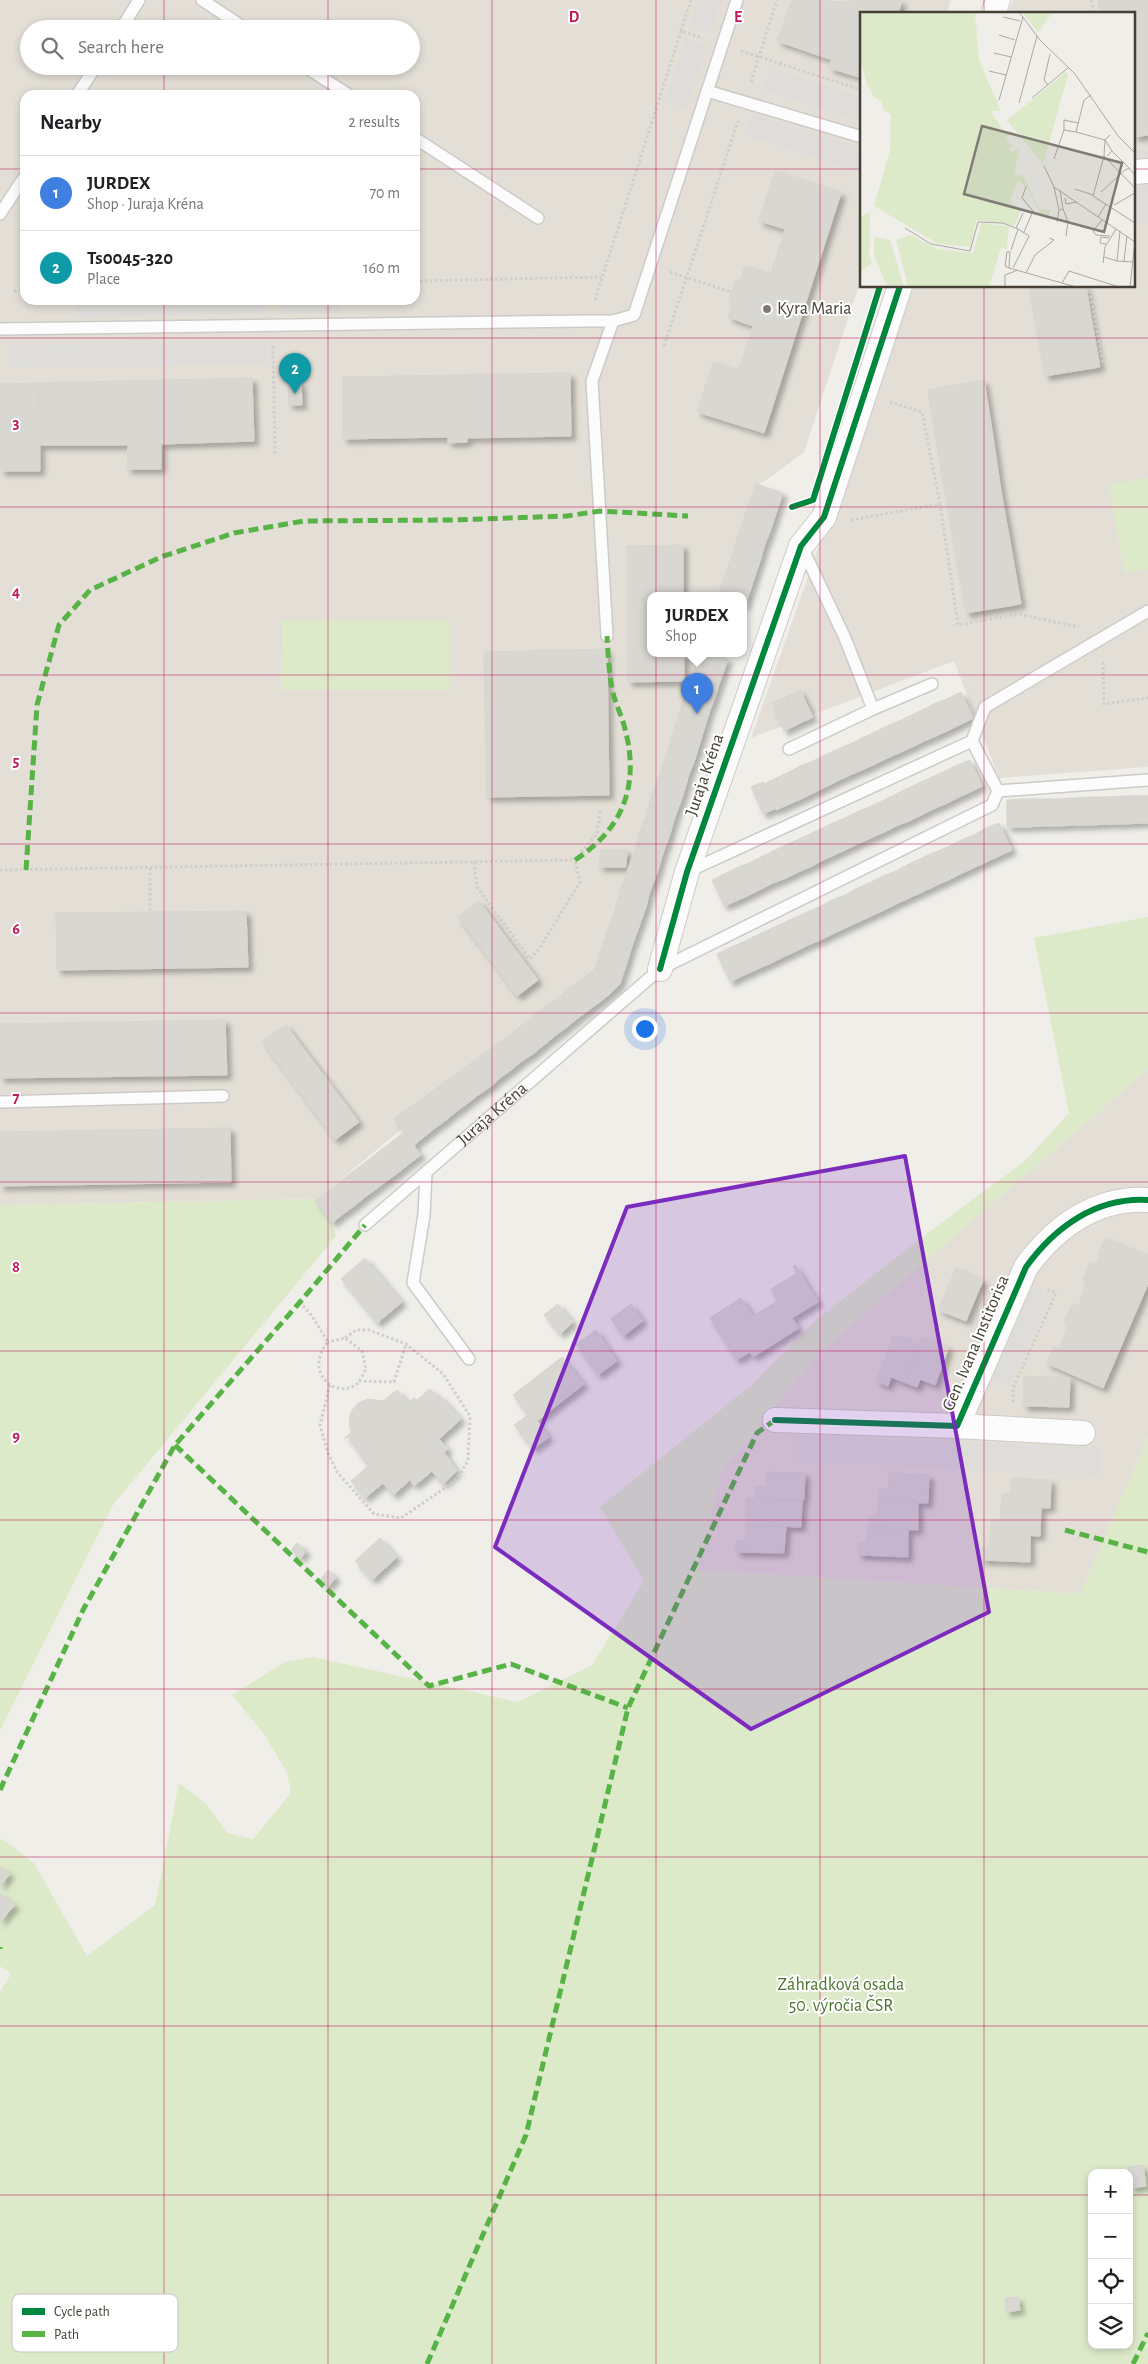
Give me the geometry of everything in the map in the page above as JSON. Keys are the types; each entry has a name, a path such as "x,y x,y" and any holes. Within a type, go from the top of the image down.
{"street":[{"path":"994,12 998,0"},
{"name":"Juraja Kréna","path":"660,968 687,872 801,546 824,517 899,288"},
{"name":"Gen. Ivana Institorisa","path":"957,1426 1026,1267 1040,1247 1058,1230 1096,1208 1118,1202 1148,1200"},
{"name":"Gen. Ivana Institorisa","path":"775,1420 1083,1432"}],"lane":[{"path":"126,20 139,0"},
{"path":"202,0 232,20"},
{"path":"0,329 588,322 613,321 634,315 737,0"},
{"path":"81,90 90,75"},
{"path":"318,75 341,90"},
{"path":"707,90 860,136"},
{"path":"420,141 538,218"},
{"path":"0,214 20,184"},
{"path":"606,636 592,381 613,321"},
{"path":"801,546 845,638 873,709"},
{"path":"687,872 972,741 985,707 1148,611"},
{"path":"789,749 873,709 932,684"},
{"path":"972,741 998,791"},
{"path":"998,791 1148,780"},
{"path":"660,968 992,805 998,791"},
{"name":"Juraja Kréna","path":"365,1225 660,968"},
{"path":"0,1102 223,1096"},
{"path":"426,1172 424,1215 414,1283 469,1359"}],"path":[{"path":"588,322 691,0"},
{"path":"664,346 777,0"},
{"path":"681,31 860,89"},
{"path":"651,265 731,292"},
{"path":"420,282 602,277"},
{"path":"1089,288 1103,364"},
{"path":"14,290 20,290"},
{"path":"272,326 275,454"},
{"path":"889,402 922,412 940,504 958,625 1018,614 1102,632 1104,704 1148,698"},
{"path":"850,520 940,504"},
{"path":"0,870 575,860 598,834 600,811"},
{"path":"474,862 477,887 530,959 539,949 580,882 575,860"},
{"path":"150,868 150,912"},
{"path":"1010,1429 1013,1415 1014,1388 1056,1294"},
{"path":"300,1302 312,1316 328,1342"},
{"path":"330,1385 320,1425 328,1453 337,1472 374,1514 400,1518 455,1481 468,1461 470,1416 443,1374 406,1344 369,1330 356,1330 346,1338 328,1342 320,1352 318,1365 321,1377 330,1385 344,1389 359,1381 394,1382 406,1344"},
{"path":"346,1338 362,1351 366,1369 359,1381"}],"highlighted area":[{"path":"905,1156 989,1612 751,1729 495,1547 627,1207"}],"shaded area":[{"path":"0,0 951,0 948,12 860,12 860,282 804,452 768,479 755,486 720,592 647,592 647,657 699,657 595,969 317,1199 0,1205"},
{"path":"698,0 721,0 710,34 689,27"},
{"path":"1013,0 1148,0 1148,767 999,778 954,661 751,738 910,288 1136,288 1136,12 1009,12"},
{"path":"685,38 707,45 686,109 665,102"},
{"path":"770,68 860,97 860,121 763,90"},
{"path":"752,113 860,149 860,172 745,135"},
{"path":"1136,148 1148,151 1148,223 1136,222"},
{"path":"75,305 266,305 266,314 75,318"},
{"path":"279,305 340,305 340,313 279,314"},
{"path":"267,341 267,364 9,368 8,345"},
{"path":"1148,1069 1148,1437 1080,1594 698,1570 721,1472 819,1353"},
{"path":"1033,1286 1051,1294 1010,1387 992,1379"},
{"path":"794,1435 1101,1448 1102,1475 793,1462"}],"green space":[{"path":"1148,478 1148,569 1124,573 1109,484"},
{"path":"282,620 449,620 449,690 281,690"},
{"name":"Záhradková osada 50. výročia ČSR","path":"1148,917 1148,1069 819,1353 721,1472 698,1570 1080,1594 1148,1437 1148,2364 0,2364 0,1992 11,1974 0,1966 0,1840 2,1839 34,1863 87,1956 155,1905 179,1783 206,1803 227,1833 253,1839 291,1793 287,1772 265,1736 232,1695 285,1662 313,1657 518,1702 592,1665 644,1581 600,1507 754,1383 816,1320 942,1222 1025,1161 1069,1113 1034,938"},
{"path":"317,1199 315,1201 332,1223 336,1236 113,1505 0,1731 0,1205"}],"building":[{"path":"792,0 852,2 852,0 902,0 899,12 860,12 860,16 847,11 832,60 777,41"},
{"path":"1098,0 1148,0 1148,20 1136,22 1136,12 1100,12"},
{"path":"847,11 860,16 860,77 829,68"},
{"path":"1148,20 1148,77 1136,79 1136,22"},
{"path":"1148,77 1148,135 1136,137 1136,79"},
{"name":"Kyra Maria","path":"775,171 841,193 764,433 697,412 713,362 739,370 753,326 728,317 733,301 729,299 735,280 739,282 745,266 771,274 785,229 759,221"},
{"path":"1029,288 1086,288 1090,310 1035,320"},
{"path":"1090,310 1100,367 1045,376 1035,320"},
{"path":"570,373 571,436 467,438 467,442 448,443 448,437 343,439 343,377"},
{"path":"252,378 254,441 161,444 161,469 127,469 128,445 40,445 39,383"},
{"path":"984,380 993,436 937,446 928,390"},
{"path":"288,382 301,382 302,405 289,405"},
{"path":"39,383 40,471 1,471 0,384"},
{"path":"993,436 1001,491 947,501 937,446"},
{"path":"756,484 783,493 778,507 751,498"},
{"path":"1001,491 1011,547 956,557 947,501"},
{"path":"751,498 778,507 774,520 746,511"},
{"path":"746,511 774,520 769,534 742,525"},
{"path":"742,525 769,534 764,547 737,538"},
{"path":"737,538 764,547 760,561 733,552"},
{"path":"683,545 683,592 647,592 647,657 684,657 684,681 628,682 627,546"},
{"path":"1011,547 1021,604 966,613 956,557"},
{"path":"733,552 760,561 755,576 728,567"},
{"path":"728,567 755,576 750,591 723,582"},
{"path":"723,582 750,591 747,600 747,592 719,592"},
{"path":"607,649 609,795 487,797 484,652"},
{"path":"698,657 722,657 728,659 724,671 696,662"},
{"path":"696,662 724,671 719,684 692,675"},
{"path":"692,675 719,684 715,697 688,688"},
{"path":"688,688 715,697 710,710 683,701"},
{"path":"800,690 813,717 798,724 786,697"},
{"path":"961,692 973,718 961,724 949,698"},
{"path":"786,697 798,724 784,731 772,703"},
{"path":"949,698 961,724 949,730 936,703"},
{"path":"683,701 710,710 706,723 679,714"},
{"path":"936,703 949,730 936,736 924,709"},
{"path":"924,709 936,736 924,741 912,715"},
{"path":"679,714 706,723 702,736 675,727"},
{"path":"912,715 924,741 912,747 899,721"},
{"path":"899,721 912,747 899,753 887,726"},
{"path":"887,726 899,753 887,758 875,732"},
{"path":"675,727 702,736 698,749 671,739"},
{"path":"875,732 887,758 875,764 862,738"},
{"path":"862,738 875,764 862,770 850,744"},
{"path":"671,739 698,749 694,762 667,753"},
{"path":"850,744 862,770 850,775 838,749"},
{"path":"838,749 850,775 837,781 825,755"},
{"path":"667,753 694,762 689,774 662,766"},
{"path":"825,755 837,781 825,787 813,761"},
{"path":"970,760 982,786 970,792 957,765"},
{"path":"813,761 825,787 813,793 800,766"},
{"path":"957,765 970,792 957,798 945,771"},
{"path":"662,766 689,774 685,788 658,779"},
{"path":"800,766 813,793 801,799 789,772"},
{"path":"945,771 957,798 945,804 932,777"},
{"path":"789,772 801,799 789,804 776,778"},
{"path":"932,777 945,804 933,809 921,782"},
{"path":"776,778 789,804 776,810 764,784"},
{"path":"658,779 685,788 681,801 653,792"},
{"path":"763,782 776,808 763,814 751,787"},
{"path":"921,782 933,809 921,815 908,788"},
{"path":"908,788 921,815 909,821 896,794"},
{"path":"653,792 681,801 676,814 649,805"},
{"path":"896,794 909,821 896,826 884,800"},
{"path":"1123,796 1139,796 1140,823 1124,824"},
{"path":"1123,796 1124,824 1107,824 1106,797"},
{"path":"1139,796 1148,796 1148,823 1140,823"},
{"path":"1090,797 1091,825 1074,825 1073,798"},
{"path":"1090,797 1106,797 1107,824 1091,825"},
{"path":"1073,798 1074,825 1058,826 1057,799"},
{"path":"1024,799 1025,827 1007,827 1007,800"},
{"path":"1024,799 1040,799 1041,826 1025,827"},
{"path":"1040,799 1057,799 1058,826 1041,826"},
{"path":"884,800 896,826 884,832 871,806"},
{"path":"649,805 676,814 672,827 645,818"},
{"path":"871,806 884,832 871,838 859,811"},
{"path":"859,811 871,838 859,843 847,817"},
{"path":"847,817 859,843 847,849 835,822"},
{"path":"645,818 672,827 668,840 640,831"},
{"path":"835,822 847,849 834,855 822,828"},
{"path":"999,823 1012,850 999,856 986,828"},
{"path":"822,828 834,855 823,860 810,834"},
{"path":"986,828 999,856 986,862 974,835"},
{"path":"640,831 668,840 663,853 636,845"},
{"path":"810,834 823,860 810,867 797,840"},
{"path":"974,835 986,862 973,868 961,840"},
{"path":"797,840 810,867 798,872 786,845"},
{"path":"961,840 973,868 960,874 948,847"},
{"path":"636,845 663,853 659,867 632,858"},
{"path":"786,845 798,872 786,878 773,851"},
{"path":"948,847 960,874 948,880 935,852"},
{"path":"601,850 627,850 626,867 599,867"},
{"path":"773,851 786,878 773,883 761,857"},
{"path":"935,852 948,880 935,886 922,858"},
{"path":"761,857 773,883 761,889 749,863"},
{"path":"632,858 659,867 654,881 627,872"},
{"path":"922,858 935,886 922,892 909,864"},
{"path":"749,863 761,889 749,895 736,868"},
{"path":"909,864 922,892 909,898 896,871"},
{"path":"736,868 749,895 736,901 724,874"},
{"path":"896,871 909,898 896,904 883,876"},
{"path":"627,872 654,881 649,894 622,885"},
{"path":"724,874 736,901 724,906 712,880"},
{"path":"883,876 896,904 884,910 871,882"},
{"path":"871,882 884,910 871,916 858,888"},
{"path":"622,885 649,894 646,907 618,898"},
{"path":"858,888 871,916 858,922 845,895"},
{"path":"845,895 858,922 845,928 832,900"},
{"path":"618,898 646,907 641,921 614,913"},
{"path":"832,900 845,928 832,934 819,907"},
{"path":"479,901 538,980 517,996 458,917"},
{"path":"819,907 832,934 820,940 807,912"},
{"path":"246,911 248,967 57,970 56,913"},
{"path":"807,912 820,940 806,946 794,918"},
{"path":"614,913 641,921 636,935 609,926"},
{"path":"794,918 806,946 794,952 781,924"},
{"path":"781,924 794,952 781,958 768,930"},
{"path":"609,926 636,935 631,949 604,941"},
{"path":"768,930 781,958 769,964 755,936"},
{"path":"755,936 769,964 755,970 743,942"},
{"path":"604,941 631,949 627,963 599,955"},
{"path":"743,942 755,970 742,976 729,948"},
{"path":"729,948 742,976 730,982 717,954"},
{"path":"599,955 627,963 622,977 595,969"},
{"path":"595,969 612,992 601,1001 584,977"},
{"path":"595,969 622,977 620,984 612,992"},
{"path":"584,977 601,1001 590,1009 572,986"},
{"path":"572,986 590,1009 578,1018 561,995"},
{"path":"561,995 578,1018 567,1027 550,1003"},
{"path":"550,1003 567,1027 556,1035 538,1012"},
{"path":"538,1012 556,1035 545,1044 527,1021"},
{"path":"225,1020 227,1075 0,1078 0,1024"},
{"path":"527,1021 545,1044 534,1053 516,1030"},
{"path":"286,1025 359,1122 335,1140 262,1041"},
{"path":"516,1030 534,1053 522,1061 504,1039"},
{"path":"504,1039 522,1061 511,1070 493,1047"},
{"path":"493,1047 511,1070 500,1078 482,1055"},
{"path":"482,1055 500,1078 490,1087 471,1063"},
{"path":"471,1063 490,1087 478,1095 460,1071"},
{"path":"460,1071 478,1095 468,1103 449,1079"},
{"path":"449,1079 468,1103 457,1111 438,1087"},
{"path":"438,1087 457,1111 446,1120 427,1095"},
{"path":"427,1095 446,1120 435,1128 416,1103"},
{"path":"416,1103 435,1128 425,1136 405,1110"},
{"path":"405,1110 425,1136 414,1145 394,1119"},
{"path":"230,1128 231,1182 0,1186 0,1132"},
{"path":"404,1132 421,1155 410,1163 393,1141"},
{"path":"393,1141 410,1163 399,1172 382,1149"},
{"path":"382,1149 399,1172 388,1180 371,1158"},
{"path":"371,1158 388,1180 376,1189 359,1167"},
{"path":"359,1167 376,1189 365,1197 348,1175"},
{"path":"348,1175 365,1197 354,1206 337,1184"},
{"path":"337,1184 354,1206 343,1214 326,1192"},
{"path":"326,1192 343,1214 332,1223 315,1201"},
{"path":"1105,1238 1148,1256 1148,1284 1103,1388 1046,1363 1054,1346 1060,1349 1068,1324 1064,1322 1072,1304 1078,1307 1087,1282 1083,1280 1090,1262 1096,1265"},
{"path":"365,1258 402,1302 377,1323 341,1279"},
{"path":"795,1265 818,1302 792,1318 799,1328 753,1357 750,1352 736,1360 710,1318 741,1298 753,1316 778,1301 771,1289 797,1273 793,1266"},
{"path":"956,1268 983,1280 966,1321 938,1310"},
{"path":"558,1304 573,1322 560,1334 544,1315"},
{"path":"631,1304 643,1321 623,1336 611,1319"},
{"path":"596,1330 617,1361 598,1375 576,1344"},
{"path":"894,1335 920,1345 906,1383 891,1377 888,1386 876,1381"},
{"path":"922,1337 949,1347 935,1385 920,1379 917,1387 906,1383"},
{"path":"562,1357 584,1384 537,1421 549,1437 533,1449 514,1425 528,1415 513,1395"},
{"path":"1024,1376 1070,1378 1069,1407 1023,1406"},
{"path":"430,1389 437,1397 439,1395 461,1419 439,1439 448,1449 444,1452 457,1471 443,1484 432,1471 414,1486 410,1480 393,1495 383,1483 365,1498 351,1481 368,1466 348,1437 344,1439 351,1433 349,1421 351,1412 357,1404 367,1399 383,1401 397,1390 408,1403 414,1398 417,1400"},
{"path":"766,1472 805,1473 804,1500 756,1498 756,1487 766,1487"},
{"path":"889,1473 929,1475 928,1503 878,1501 879,1489 888,1489"},
{"path":"1011,1478 1051,1480 1050,1508 1001,1506 1002,1494 1011,1494"},
{"path":"746,1498 802,1501 801,1527 746,1525"},
{"path":"878,1501 918,1502 918,1530 868,1528 869,1516 877,1516"},
{"path":"1001,1506 1041,1508 1040,1536 990,1533 991,1521 1000,1521"},
{"path":"746,1525 786,1527 784,1553 736,1552 736,1541 746,1541"},
{"path":"868,1528 908,1529 908,1557 858,1555 859,1543 867,1543"},
{"path":"990,1533 1030,1534 1030,1562 981,1560 982,1548 990,1548"},
{"path":"380,1538 397,1557 372,1580 355,1561"},
{"path":"297,1543 306,1551 301,1558 291,1550"},
{"path":"328,1570 336,1577 328,1587 320,1580"},
{"path":"0,1866 10,1874 0,1886"},
{"path":"0,1893 15,1905 0,1922"},
{"path":"1143,2165 1146,2186 1133,2188 1133,2169 1128,2169 1128,2167"},
{"path":"1018,2297 1020,2310 1006,2312 1005,2298"}],"marked path":[{"path":"26,870 37,705 59,625 90,590 161,557 234,533 304,521 451,520 567,516 600,511 688,516"},
{"path":"575,860 592,848 616,820 624,804 628,787 630,769 629,749 624,724 612,689 607,636"},
{"path":"0,1790 83,1610 175,1445 365,1225"},
{"path":"427,2364 526,2135 628,1708 757,1433 775,1420"},
{"path":"175,1445 429,1686 511,1664 628,1708"},
{"path":"1065,1530 1148,1552"},
{"path":"1133,2364 1148,2333"}],"cycle path":[{"path":"792,507 813,500 879,288"},
{"path":"660,969 687,872 801,546 824,517 899,288"},
{"path":"775,1420 957,1426 1026,1267 1037,1253 1064,1227 1094,1209 1129,1200 1148,1200"}],"place":[{"name":"Kyra Maria","path":"767,309"},
{"name":"Ts0045-320","path":"295,394"},
{"name":"JURDEX","path":"697,714"}]}
